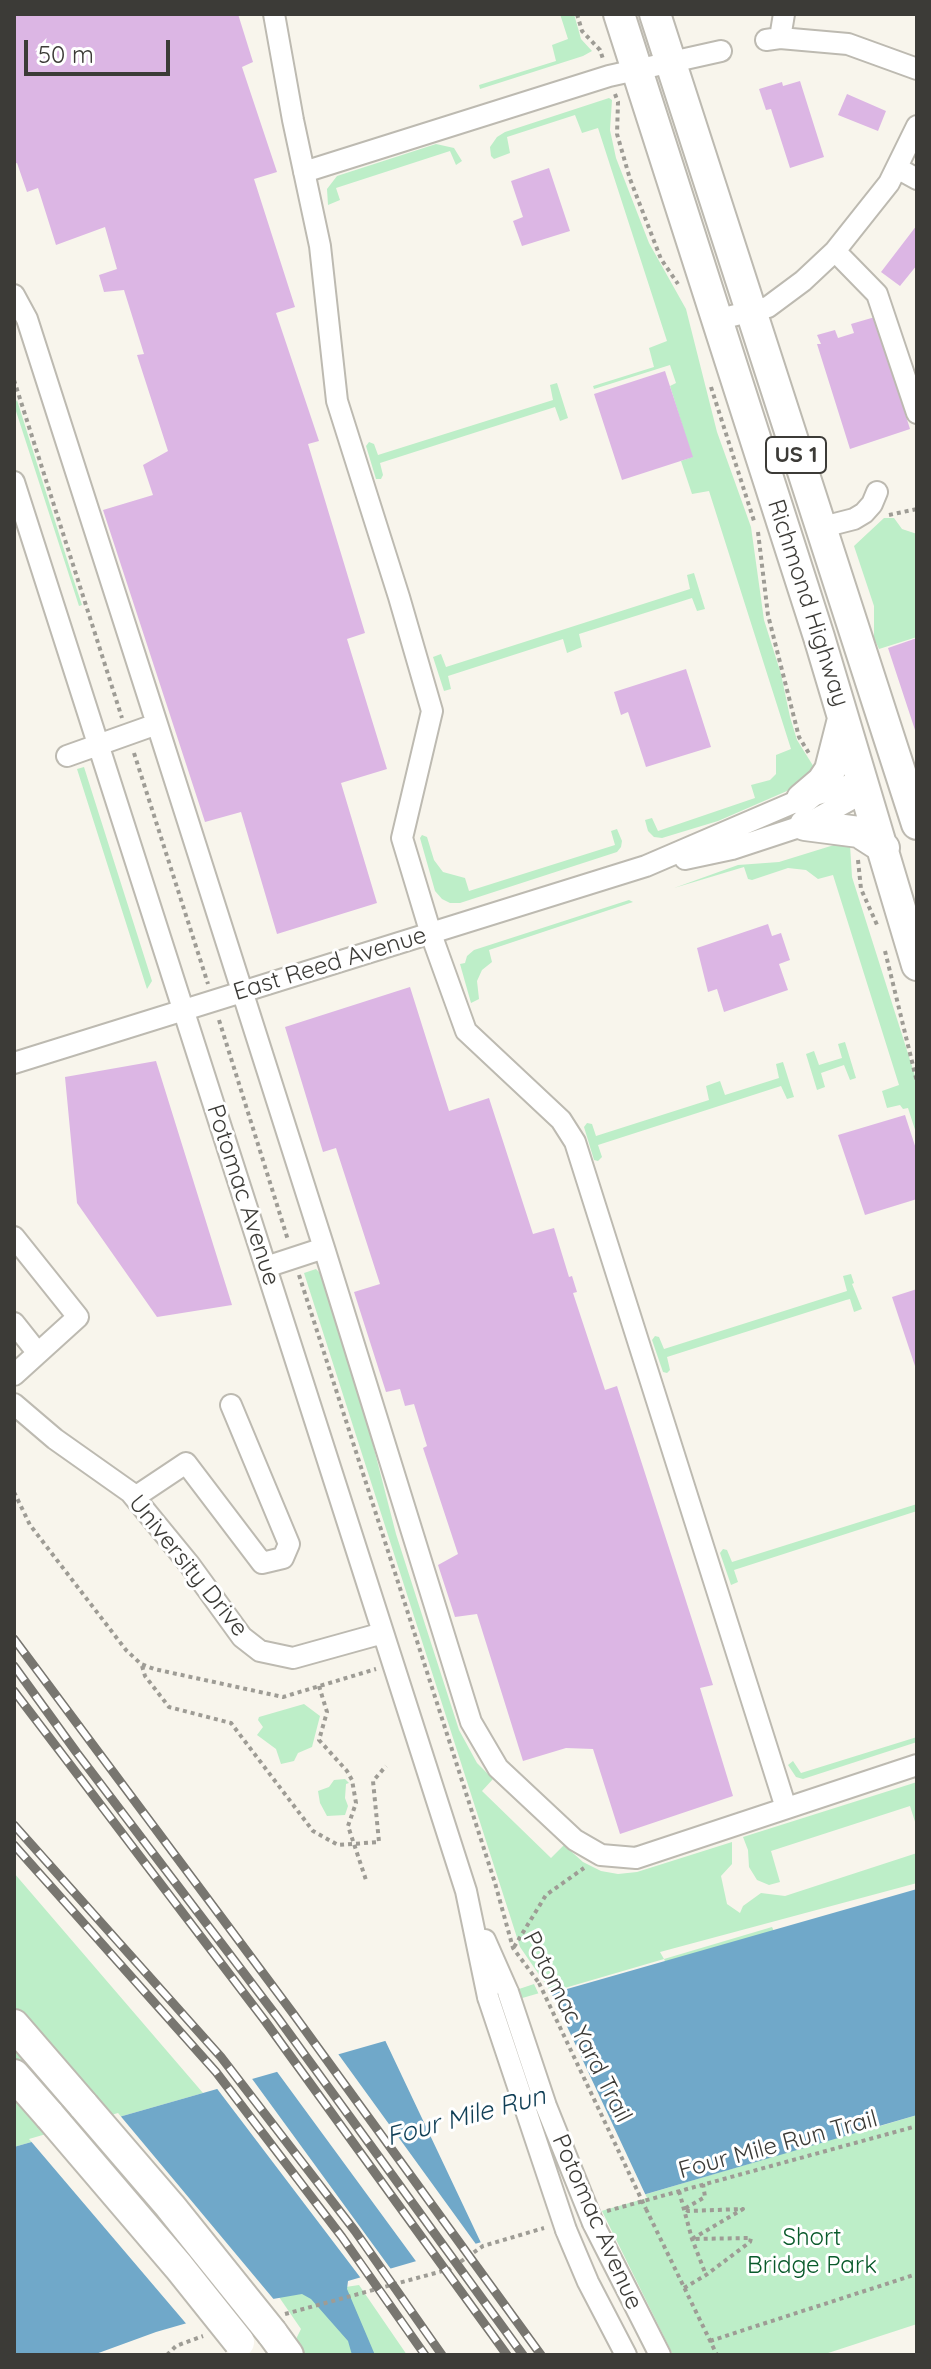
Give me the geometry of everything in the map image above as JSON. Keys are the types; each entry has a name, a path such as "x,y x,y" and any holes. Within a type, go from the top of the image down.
{"highway":[{"name":"Richmond Highway","path":"619,14 844,717 883,799 917,824"},
{"name":"Richmond Highway","path":"655,14 819,528 883,799 917,965"},
{"path":"844,717 830,770 804,812 859,832 883,799 917,837"},
{"path":"14,2025 170,2206 280,2344"},
{"path":"14,2075 171,2257 244,2348"}],"street":[{"path":"274,14 320,246 337,401 432,711 402,832 431,934 466,1031 561,1120 575,1142 786,1808"},
{"path":"784,14 773,39 848,44 917,69"},
{"path":"304,172 637,69 721,51"},
{"path":"716,320 768,307 803,281 835,251 875,204 917,126"},
{"path":"897,168 917,179"},
{"path":"835,251 877,294 910,360 917,413"},
{"path":"14,295 27,319 157,724 471,1722 498,1768 575,1840 601,1855 636,1858 917,1765"},
{"name":"Potomac Avenue","path":"14,482 471,1907 566,2230 588,2282 626,2355"},
{"path":"819,528 854,519 864,513 877,492"},
{"path":"67,756 157,724"},
{"name":"East Reed Avenue","path":"14,1063 646,866 804,812 845,786 883,799"},
{"path":"14,1237 78,1317 14,1375"},
{"path":"266,1267 324,1248"},
{"path":"14,1323 37,1352"},
{"name":"University Drive","path":"14,1404 55,1439 135,1497 242,1637 260,1651 293,1658 383,1633"},
{"path":"135,1497 186,1463 262,1563 283,1558 289,1544 231,1405"},
{"name":"Potomac Avenue","path":"498,1994 593,2223 660,2355"}],"path":[{"path":"577,14 582,31 600,50"},
{"path":"616,96 617,134 630,179 661,259 680,286"},
{"path":"707,373 722,428 758,532 768,615 799,737 815,760"},
{"path":"14,380 205,974"},
{"path":"882,515 917,509"},
{"path":"879,929 861,889 883,799"},
{"path":"883,943 917,1082"},
{"name":"Potomac Yard Trail","path":"222,1027 495,1883 513,1948 539,1983 717,2355"},
{"path":"14,1492 30,1525 126,1650 141,1664 283,1697 356,1674"},
{"path":"141,1664 145,1676 169,1707 231,1723 313,1831 338,1845 379,1842 373,1781 386,1766"},
{"path":"319,1686 327,1712 319,1740 352,1780 356,1803 348,1826 366,1880"},
{"path":"513,1948 546,1895 601,1855"},
{"name":"Four Mile Run Trail","path":"648,2199 917,2126"},
{"path":"684,2209 705,2197 703,2184"},
{"path":"679,2191 706,2275"},
{"path":"684,2209 743,2209 692,2239"},
{"path":"684,2288 706,2275 750,2242 751,2238 692,2239"},
{"path":"305,2308 450,2269 483,2246"},
{"path":"710,2341 917,2274"}],"green space":[{"path":"560,14 574,14 581,39 592,51 480,89 479,85 556,61 552,45 568,39"},
{"path":"609,98 612,100 610,130 616,158 649,243 686,309 717,432 751,527 764,620 781,674 790,717 797,740 817,772 803,784 718,821 662,838 654,837 648,831 645,820 652,818 658,831 755,798 751,785 770,780 776,774 776,755 791,749 709,491 692,494 681,461 692,457 670,386 676,383 670,365 594,389 593,386 654,367 649,348 667,341 598,128 582,133 575,115 507,137 510,153 494,159 491,156 490,147 505,132"},
{"path":"436,144 454,148 462,161 456,165 450,151 336,188 340,200 328,205 327,189 337,176"},
{"path":"557,383 568,418 560,421 555,407 380,463 383,475 381,479 376,479 366,446 369,442 374,444 378,455 553,400 550,385"},
{"path":"17,400 82,605 79,606 14,405"},
{"path":"884,518 894,518 902,529 917,534 917,637 879,649 874,638 874,606 854,546"},
{"path":"694,573 705,609 697,611 692,598 579,634 582,647 567,653 563,639 448,676 451,689 444,691 433,657 441,654 446,667 690,589 687,575"},
{"path":"84,767 152,981 147,989 77,769"},
{"path":"617,829 622,841 617,852 460,903 450,903 435,891 420,838 422,835 427,837 434,860 443,872 465,878 469,891 615,845 611,831"},
{"path":"834,845 850,845 852,877 917,1082 917,1136 908,1108 903,1109 900,1105 887,1108 882,1091 899,1085 833,875 818,879 806,870 788,868 752,880 748,879 744,867 674,888 738,865 779,862"},
{"path":"629,900 633,902 489,950 492,962 482,970 477,981 479,999 471,1003 460,964 465,963 474,950"},
{"path":"845,1042 856,1078 850,1080 844,1065 821,1073 825,1087 817,1090 806,1054 814,1051 819,1065 842,1058 838,1044"},
{"path":"783,1062 794,1097 787,1099 781,1086 598,1145 602,1157 594,1160 584,1127 587,1123 592,1124 596,1136 709,1100 706,1086 720,1081 725,1095 779,1078 776,1064"},
{"path":"316,1269 320,1273 363,1406 396,1534 459,1730 477,1763 493,1779 482,1791 551,1858 564,1845 583,1862 601,1871 618,1874 637,1872 732,1842 732,1864 721,1876 727,1904 740,1913 743,1906 761,1893 785,1896 917,1853 917,1883 660,1952 664,1959 551,1992 520,1947 304,1273"},
{"path":"851,1274 862,1309 854,1312 850,1299 846,1300 667,1357 670,1370 663,1372 652,1340 655,1336 659,1337 664,1349 847,1291 843,1276"},
{"path":"917,1504 917,1511 734,1570 738,1582 731,1585 720,1553 723,1549 727,1550 732,1562"},
{"path":"304,1704 320,1716 312,1747 298,1753 294,1761 281,1764 276,1749 257,1735 263,1727 259,1717"},
{"path":"917,1737 917,1742 803,1779 796,1777 788,1765 793,1761 801,1773"},
{"path":"345,1779 349,1783 346,1784 348,1806 345,1815 327,1816 318,1791 329,1787 334,1780"},
{"path":"917,1782 917,1828 910,1806 771,1851 780,1882 769,1885 757,1880 749,1867 743,1837"},
{"path":"14,1873 203,2093 14,2147"},
{"name":"Short Bridge Park","path":"772,1927 867,2130 917,2115 917,2324 822,2355 673,2355 600,2207 544,2065 519,1989 534,1984 633,2198 755,2162 664,1959"},
{"path":"359,2285 407,2355 305,2355 295,2341 301,2329 279,2297"}],"water":[{"name":"Four Mile Run","path":"917,1889 917,2115 348,2281 347,2289 375,2355 352,2355 348,2341 311,2299 302,2294 267,2300 156,2332 93,2355 14,2355 14,2147"}],"pier":[{"path":"550,1990 647,2198 482,2245 384,2038"},
{"path":"336,2051 478,2247 418,2264 275,2069"},
{"path":"250,2076 393,2272 363,2281 215,2086"},
{"path":"118,2113 276,2302 246,2314 189,2327 29,2139"}],"building":[{"path":"14,14 238,14 253,62 242,67 277,172 254,179 295,307 276,313 319,441 308,444 365,633 347,639 387,769 341,783 377,903 277,934 241,812 205,822 103,510 153,495 143,465 168,451 137,355 144,354 124,290 104,292 99,275 117,269 105,227 56,245 38,188 27,192 17,163 14,164"},
{"path":"800,81 824,157 790,168 771,109 766,110 759,89 782,82 783,86"},
{"path":"847,94 886,111 878,131 838,115"},
{"path":"549,168 570,231 522,246 513,221 523,217 511,181"},
{"path":"917,225 917,265 900,286 881,272"},
{"path":"875,317 910,429 850,449 817,344 821,344 817,335 835,330 838,338 854,333 851,324"},
{"path":"665,371 693,457 622,480 594,394"},
{"path":"917,638 917,733 916,733 888,648"},
{"path":"686,669 711,747 646,767 628,712 621,715 614,692"},
{"path":"768,924 772,936 781,933 790,960 779,964 788,990 724,1012 717,989 708,992 697,948"},
{"path":"410,987 449,1111 489,1098 533,1234 554,1228 569,1277 572,1276 577,1292 573,1293 605,1390 617,1386 713,1685 700,1688 733,1796 620,1834 593,1749 566,1748 523,1761 477,1614 455,1617 438,1565 458,1554 423,1448 427,1446 414,1404 405,1406 400,1389 386,1392 354,1292 380,1284 336,1148 323,1152 285,1027"},
{"path":"156,1061 232,1305 157,1317 77,1203 65,1077"},
{"path":"905,1115 917,1152 917,1199 865,1215 838,1135"},
{"path":"917,1289 917,1369 916,1369 892,1297"}],"railway":[{"path":"14,1639 292,2012 541,2355"},
{"path":"14,1666 278,2018 523,2355"},
{"path":"14,1691 265,2021 507,2355"},
{"path":"14,1825 221,2057 355,2231 442,2355"},
{"path":"14,1845 216,2072 342,2237 425,2355"}]}
